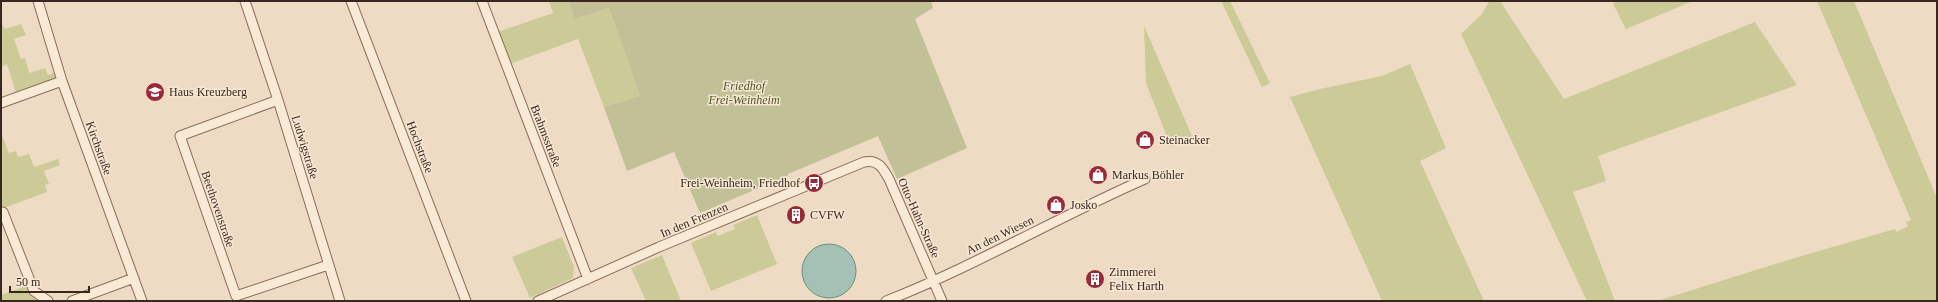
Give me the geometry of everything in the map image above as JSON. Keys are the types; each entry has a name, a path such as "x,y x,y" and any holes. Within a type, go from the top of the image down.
{"street":[{"name":"Kirchstraße","path":"38,1 62,81 142,301"},
{"name":"Ludwigstraße","path":"246,1 340,301"},
{"name":"Hochstraße","path":"351,1 466,301"},
{"name":"Brahmsstraße","path":"482,1 588,279"},
{"path":"1,103 62,81"},
{"name":"Beethovenstraße","path":"278,100 180,136 236,296 328,265"},
{"name":"Otto-Hahn-Straße","path":"861,164 874,162 883,169 942,301"},
{"name":"In den Frenzen","path":"538,301 861,164"},
{"name":"An den Wiesen","path":"886,301 934,282 1089,203 1145,178"},
{"path":"3,212 34,291 48,301"},
{"path":"72,301 134,278"}],"shaded area":[{"path":"549,1 568,1 575,19 609,8 640,96 604,107 578,39 510,64 498,32 553,13"},
{"path":"1221,1 1230,1 1270,83 1262,87"},
{"path":"1489,1 1500,1 1564,99 1755,22 1797,85 1598,156 1606,181 1573,192 1615,301 1587,301 1461,34 1482,14"},
{"path":"1616,1 1693,1 1626,29 1613,4"},
{"path":"1817,1 1854,1 1937,198 1937,301 1657,301 1798,257 1895,229 1896,232 1908,226 1906,222 1911,220"},
{"path":"1,23 5,29 21,24 26,35 14,39 21,59 25,58 29,73 45,68 48,75 56,72 58,78 16,93 7,64 1,67"},
{"path":"1144,26 1192,136 1171,147 1146,83"},
{"path":"1410,64 1446,148 1420,161 1484,301 1382,301 1290,97 1382,76"},
{"path":"1,133 9,153 16,151 18,157 29,154 34,167 58,159 60,165 44,171 49,184 45,185 47,192 1,209"},
{"path":"757,215 777,264 711,291 691,243 716,232 718,236 735,229 733,225"},
{"path":"562,237 574,267 573,278 530,298 512,257"},
{"path":"824,244 834,244 844,248 852,256 856,266 856,276 852,286 844,294 834,298 824,298 814,294 806,286 802,276 802,266 806,256 814,248"},
{"path":"662,255 681,301 646,301 631,268"},
{"path":"26,286 29,293 37,301 1,301 1,295"}],"green space":[{"name":"Friedhof Frei-Weinheim","path":"568,1 931,1 933,8 915,19 967,148 897,179 878,136 700,213 674,152 627,171 604,107 640,96 609,8 575,19"}],"place":[{"name":"Haus Kreuzberg","path":"155,92"},
{"name":"Steinacker","path":"1145,140"},
{"name":"Markus Böhler","path":"1098,175"},
{"name":"Frei-Weinheim, Friedhof","path":"814,183"},
{"name":"Josko","path":"1056,205"},
{"name":"CVFW","path":"796,215"},
{"name":"Zimmerei Felix Harth","path":"1095,279"}]}
